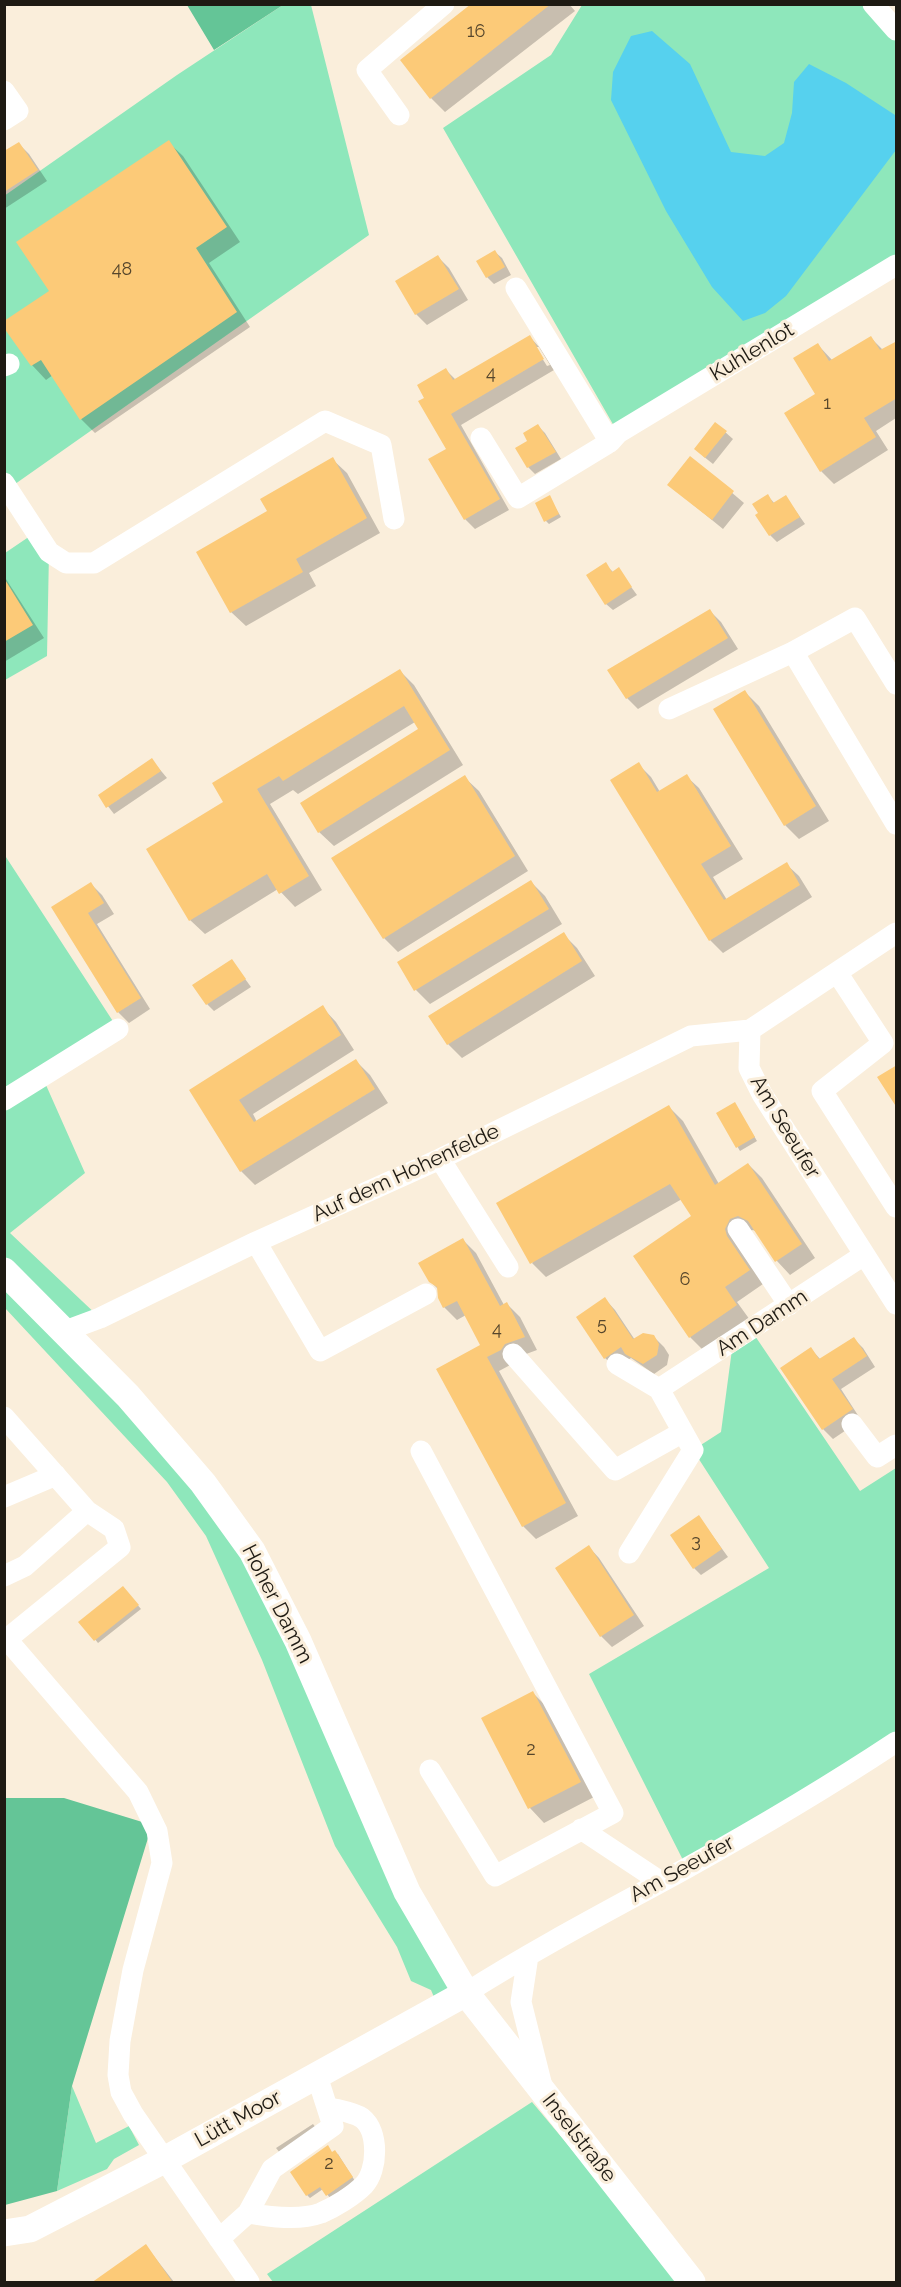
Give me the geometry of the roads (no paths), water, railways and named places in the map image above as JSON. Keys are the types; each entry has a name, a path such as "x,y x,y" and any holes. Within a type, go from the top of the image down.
{"main road":[{"name":"Hoher Damm","path":"4,1271 128,1396 203,1483 252,1551 298,1641 407,1892 466,1993"},
{"name":"Lütt Moor","path":"4,2233 30,2229 164,2160 466,1993"},
{"name":"Inselstraße","path":"466,1993 692,2283"}],"street":[{"path":"399,115 367,70 444,4"},
{"path":"873,4 897,30"},
{"path":"4,91 18,111 4,120"},
{"name":"Kuhlenlot","path":"481,438 518,498 610,442 618,433 897,266"},
{"path":"516,288 610,442"},
{"path":"4,483 49,552 66,563 93,563 325,422 381,445 394,519"},
{"path":"669,709 794,652 855,618 897,684"},
{"path":"794,652 897,824"},
{"path":"750,1030 897,933"},
{"path":"838,974 890,1041 822,1091 897,1207"},
{"path":"4,1100 118,1029"},
{"name":"Auf dem Hohenfelde","path":"65,1331 100,1318 256,1242 440,1159 691,1036 750,1030"},
{"name":"Am Seeufer","path":"750,1030 749,1068 762,1094 897,1304"},
{"path":"440,1159 508,1267"},
{"path":"738,1229 789,1305"},
{"path":"256,1242 320,1351 426,1294"},
{"name":"Am Damm","path":"659,1389 864,1255"},
{"path":"513,1354 615,1470 683,1432"},
{"path":"617,1364 659,1389 693,1450 629,1553"},
{"path":"4,1417 87,1511 114,1529 120,1547 6,1638 138,1792 157,1831 162,1863 133,1970 120,2041 118,2075 121,2092 164,2160 249,2283"},
{"path":"852,1424 877,1457 897,1445"},
{"path":"421,1451 613,1813 495,1876 430,1770"},
{"path":"4,1497 56,1475"},
{"path":"4,1576 25,1566 87,1511"},
{"name":"Am Seeufer","path":"466,1993 662,1882 847,1774 897,1742"},
{"path":"581,1829 662,1882"},
{"path":"528,1956 521,2002 544,2093"},
{"path":"219,2239 248,2213 272,2169 333,2126 317,2076"},
{"path":"248,2213 278,2218 319,2214 335,2206 365,2184 372,2169 376,2144 371,2128 361,2117 327,2107"}],"water":[{"path":"652,31 690,64 731,152 765,156 784,143 792,113 794,82 809,64 846,83 895,115 896,150 786,296 765,313 743,321 712,287 666,211 611,100 613,72 631,36"}]}
